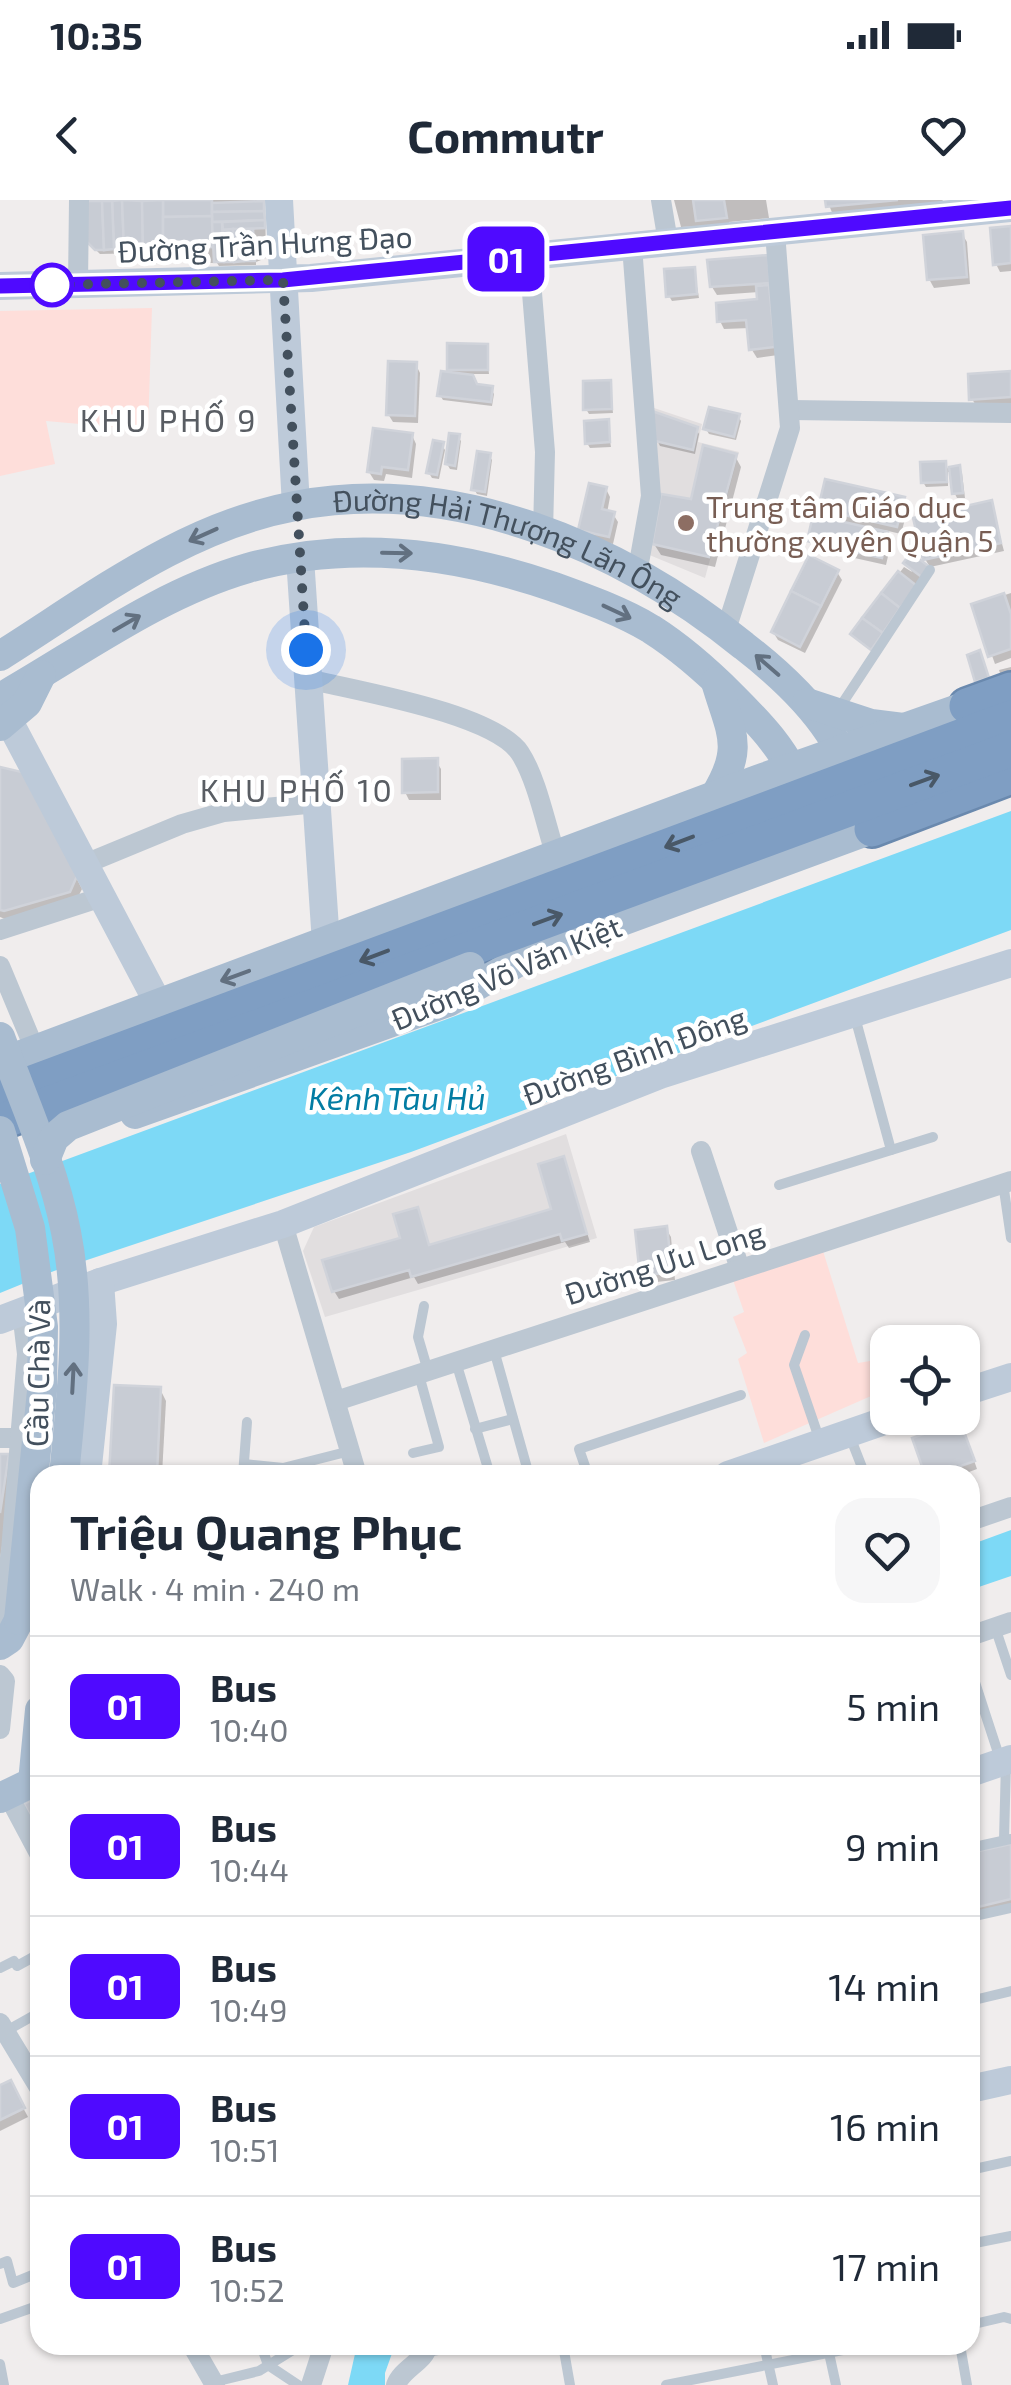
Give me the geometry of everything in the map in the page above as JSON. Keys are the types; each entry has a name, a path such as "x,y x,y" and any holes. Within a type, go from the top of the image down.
{"highway":[{"path":"967,706 1011,690"},
{"name":"Đường Võ Văn Kiệt","path":"0,1122 808,808 848,767 1011,718"},
{"name":"Đường Võ Văn Kiệt","path":"848,767 1011,749"},
{"name":"Đường Võ Văn Kiệt","path":"848,767 1011,776"},
{"name":"Đường Võ Văn Kiệt","path":"0,1095 750,815 808,808"}],"main road":[{"name":"Đường Hải Thượng Lãn Ông","path":"0,656 162,553 222,527 296,506 410,501 480,512 543,532 637,574 726,630 772,669 805,702 848,767"},
{"path":"296,506 300,558"},
{"path":"526,578 543,532"},
{"name":"Đường Hải Thượng Lãn Ông","path":"3,715 27,703 42,672 192,588 252,567 300,558 421,554 464,560 526,578 585,598 648,628 715,679 757,720 808,808"},
{"path":"715,679 734,752 731,768 715,796"},
{"path":"848,767 871,724 906,728 967,706"},
{"path":"750,815 762,779 764,750 757,720"},
{"name":"Đường Võ Văn Kiệt","path":"5,1166 448,1002 808,808 848,767"},
{"name":"Đường Võ Văn Kiệt","path":"0,1063 762,779 808,808"},
{"path":"45,1160 54,1138 68,1126 470,967 532,954"},
{"name":"Cầu Chà Và","path":"0,1036 45,1160 67,1236 75,1308 65,1465"},
{"name":"Cầu Chà Và","path":"0,1131 5,1166 32,1241 44,1353 10,1622"},
{"path":"0,1644 9,1639 10,1622"},
{"path":"20,1788 30,1756"}],"street":[{"path":"78,285 79,200"},
{"path":"279,200 296,506"},
{"path":"661,200 668,242"},
{"name":"Đường Trần Hưng Đạo","path":"0,286 283,280 1011,208"},
{"path":"726,630 788,442 791,410 774,232"},
{"path":"632,246 651,496 637,574"},
{"path":"529,256 545,452 543,532"},
{"path":"791,410 1011,413"},
{"path":"300,558 326,943"},
{"path":"308,679 452,715 507,741 526,765 556,856"},
{"path":"3,715 158,1003"},
{"path":"85,864 224,812 317,803"},
{"path":"0,930 102,897"},
{"name":"Đường Bình Đông","path":"11,1316 100,1282 283,1224 660,1076 1011,963"},
{"path":"0,966 35,1050"},
{"path":"702,1151 740,1269"},
{"name":"Đường Ưu Long","path":"336,1401 1007,1182"},
{"path":"283,1224 354,1465"},
{"path":"88,1465 103,1324 100,1282"},
{"path":"10,1622 10,1438 27,1354 11,1316"},
{"path":"980,1388 1011,1377"},
{"path":"756,1465 870,1426"},
{"path":"980,1517 1011,1506"},
{"path":"0,1675 5,1681 0,1729"},
{"path":"980,1769 1006,1760"},
{"path":"20,1788 30,1822"},
{"path":"2,2028 30,2073"},
{"path":"980,2086 1011,2080"},
{"path":"198,2355 214,2384"},
{"path":"312,2385 321,2355"},
{"path":"396,2385 421,2355"}],"lane":[{"path":"848,767 930,570"},
{"path":"853,1012 891,1150"},
{"path":"779,1185 933,1137"},
{"path":"1007,1182 1011,1238"},
{"path":"413,1453 438,1447 418,1337 424,1306"},
{"path":"804,1336 794,1365 820,1442"},
{"path":"494,1349 525,1465"},
{"path":"456,1362 487,1465"},
{"path":"585,1465 579,1449 741,1395"},
{"path":"475,1429 513,1419"},
{"path":"243,1465 247,1422"},
{"path":"849,1433 861,1465"},
{"path":"295,1465 350,1451"},
{"path":"1003,1625 1011,1675"},
{"path":"980,1693 1006,1760 1007,1840 980,1846"},
{"path":"980,1916 1011,1908"},
{"path":"0,1968 30,1959"},
{"path":"980,1999 1011,1991"},
{"path":"2,2028 30,2016"},
{"path":"980,2168 1011,2161"},
{"path":"980,2242 1011,2236"},
{"path":"0,2264 8,2261 13,2283 30,2276"},
{"path":"0,2319 30,2308"},
{"path":"980,2323 1011,2319"},
{"path":"264,2355 268,2365 298,2385"},
{"path":"214,2384 258,2371 284,2355"},
{"path":"565,2355 570,2385"},
{"path":"767,2355 773,2385"},
{"path":"666,2385 818,2355"},
{"path":"829,2355 836,2385"},
{"path":"962,2355 968,2385"},
{"path":"0,2364 4,2385"}],"shaded area":[{"path":"152,308 148,430 46,421 55,464 0,476 0,311"},
{"name":"Trung tâm Giáo dục thường xuyên Quận 5","path":"651,407 702,424 698,442 739,452 705,578 647,554"},
{"path":"566,1134 597,1238 325,1317 303,1251 314,1227"},
{"path":"823,1251 858,1363 870,1361 870,1396 764,1443 738,1359 747,1353 733,1317 744,1312 733,1280"}],"water":[{"name":"Kênh Tàu Hủ","path":"1011,811 1011,930 411,1152 54,1271 0,1293 0,1184"},
{"path":"1011,1530 1011,1576 980,1587 980,1541"},
{"path":"355,2355 391,2355 385,2385 348,2385"}],"building":[{"path":"122,200 124,249 114,249 112,201"},
{"path":"122,200 142,201 143,249 124,249"},
{"path":"163,200 212,200 212,216 163,217"},
{"path":"163,200 163,249 143,249 142,201"},
{"path":"693,200 724,200 727,218 696,221"},
{"path":"825,200 898,200 826,207"},
{"path":"85,201 102,201 104,250 95,250 85,240"},
{"path":"102,201 112,201 114,249 104,250"},
{"path":"264,201 264,211 212,212 212,203"},
{"path":"264,211 265,220 212,222 212,212"},
{"path":"212,216 213,247 163,249 163,217"},
{"path":"265,220 265,228 223,230 222,222"},
{"path":"212,222 222,222 224,262 214,262"},
{"path":"1011,226 1011,263 993,265 990,228"},
{"path":"233,229 234,262 224,262 223,230"},
{"path":"233,229 243,229 244,261 234,262"},
{"path":"243,229 253,229 255,261 244,261"},
{"path":"963,231 967,277 927,280 923,235"},
{"path":"768,255 770,283 710,287 707,260"},
{"path":"695,267 697,294 666,297 664,269"},
{"path":"769,285 775,347 749,350 746,320 717,322 716,303 757,299 756,286"},
{"path":"447,343 488,344 488,370 447,370"},
{"path":"388,361 417,362 415,416 386,415"},
{"path":"441,371 473,375 477,384 493,386 491,402 437,396"},
{"path":"1011,371 1011,397 969,400 968,374"},
{"path":"611,380 612,409 583,410 583,381"},
{"path":"709,407 740,414 734,437 703,429"},
{"path":"652,411 698,427 693,450 655,441"},
{"path":"609,419 610,442 585,444 584,421"},
{"path":"373,428 413,433 408,470 382,467 381,474 367,472"},
{"path":"449,433 460,434 455,466 445,464"},
{"path":"433,440 444,442 437,475 426,473"},
{"path":"703,445 737,454 709,557 652,544 661,494 691,499"},
{"path":"477,451 491,453 485,492 471,490"},
{"path":"946,461 947,482 921,483 920,462"},
{"path":"960,465 963,493 952,494 949,467"},
{"path":"825,479 905,497 897,527 818,509"},
{"path":"589,483 607,487 602,509 615,512 609,537 578,530"},
{"path":"992,500 1001,543 923,560 913,518"},
{"path":"813,515 888,532 882,558 807,541"},
{"path":"911,553 931,568 923,578 903,563"},
{"path":"809,555 839,570 821,606 791,591"},
{"path":"898,571 917,586 900,608 881,593"},
{"path":"791,591 821,606 800,647 771,632"},
{"path":"881,593 900,608 883,633 862,618"},
{"path":"1004,593 1011,614 1011,649 988,657 971,604"},
{"path":"862,618 883,633 871,650 850,634"},
{"path":"980,650 989,678 975,682 967,655"},
{"path":"438,758 438,792 402,793 402,759"},
{"path":"0,767 26,773 77,876 70,892 4,911 0,910"},
{"path":"564,1156 587,1234 562,1241 560,1234 411,1277 409,1270 332,1292 322,1260 400,1238 393,1214 418,1207 429,1245 551,1209 538,1164"},
{"path":"667,1226 672,1272 640,1276 635,1230"},
{"path":"114,1385 161,1387 157,1465 110,1465"},
{"path":"920,1435 965,1435 975,1461 964,1465 921,1465 912,1438"},
{"path":"0,1454 9,1454 0,1513"},
{"path":"1011,1844 1011,1899 980,1907 980,1851"},
{"path":"11,2080 25,2108 0,2120 0,2085"}],"bus line":[{"name":"01","path":"0,286 283,280 1011,208"}],"place":[{"name":"Trung tâm Giáo dục thường xuyên Quận 5","path":"686,523"}],"district":[{"name":"KHU PHỐ 9","path":"169,419"},
{"name":"KHU PHỐ 10","path":"297,789"}],"route":[{"path":"52,285 283,280 306,650"}]}
